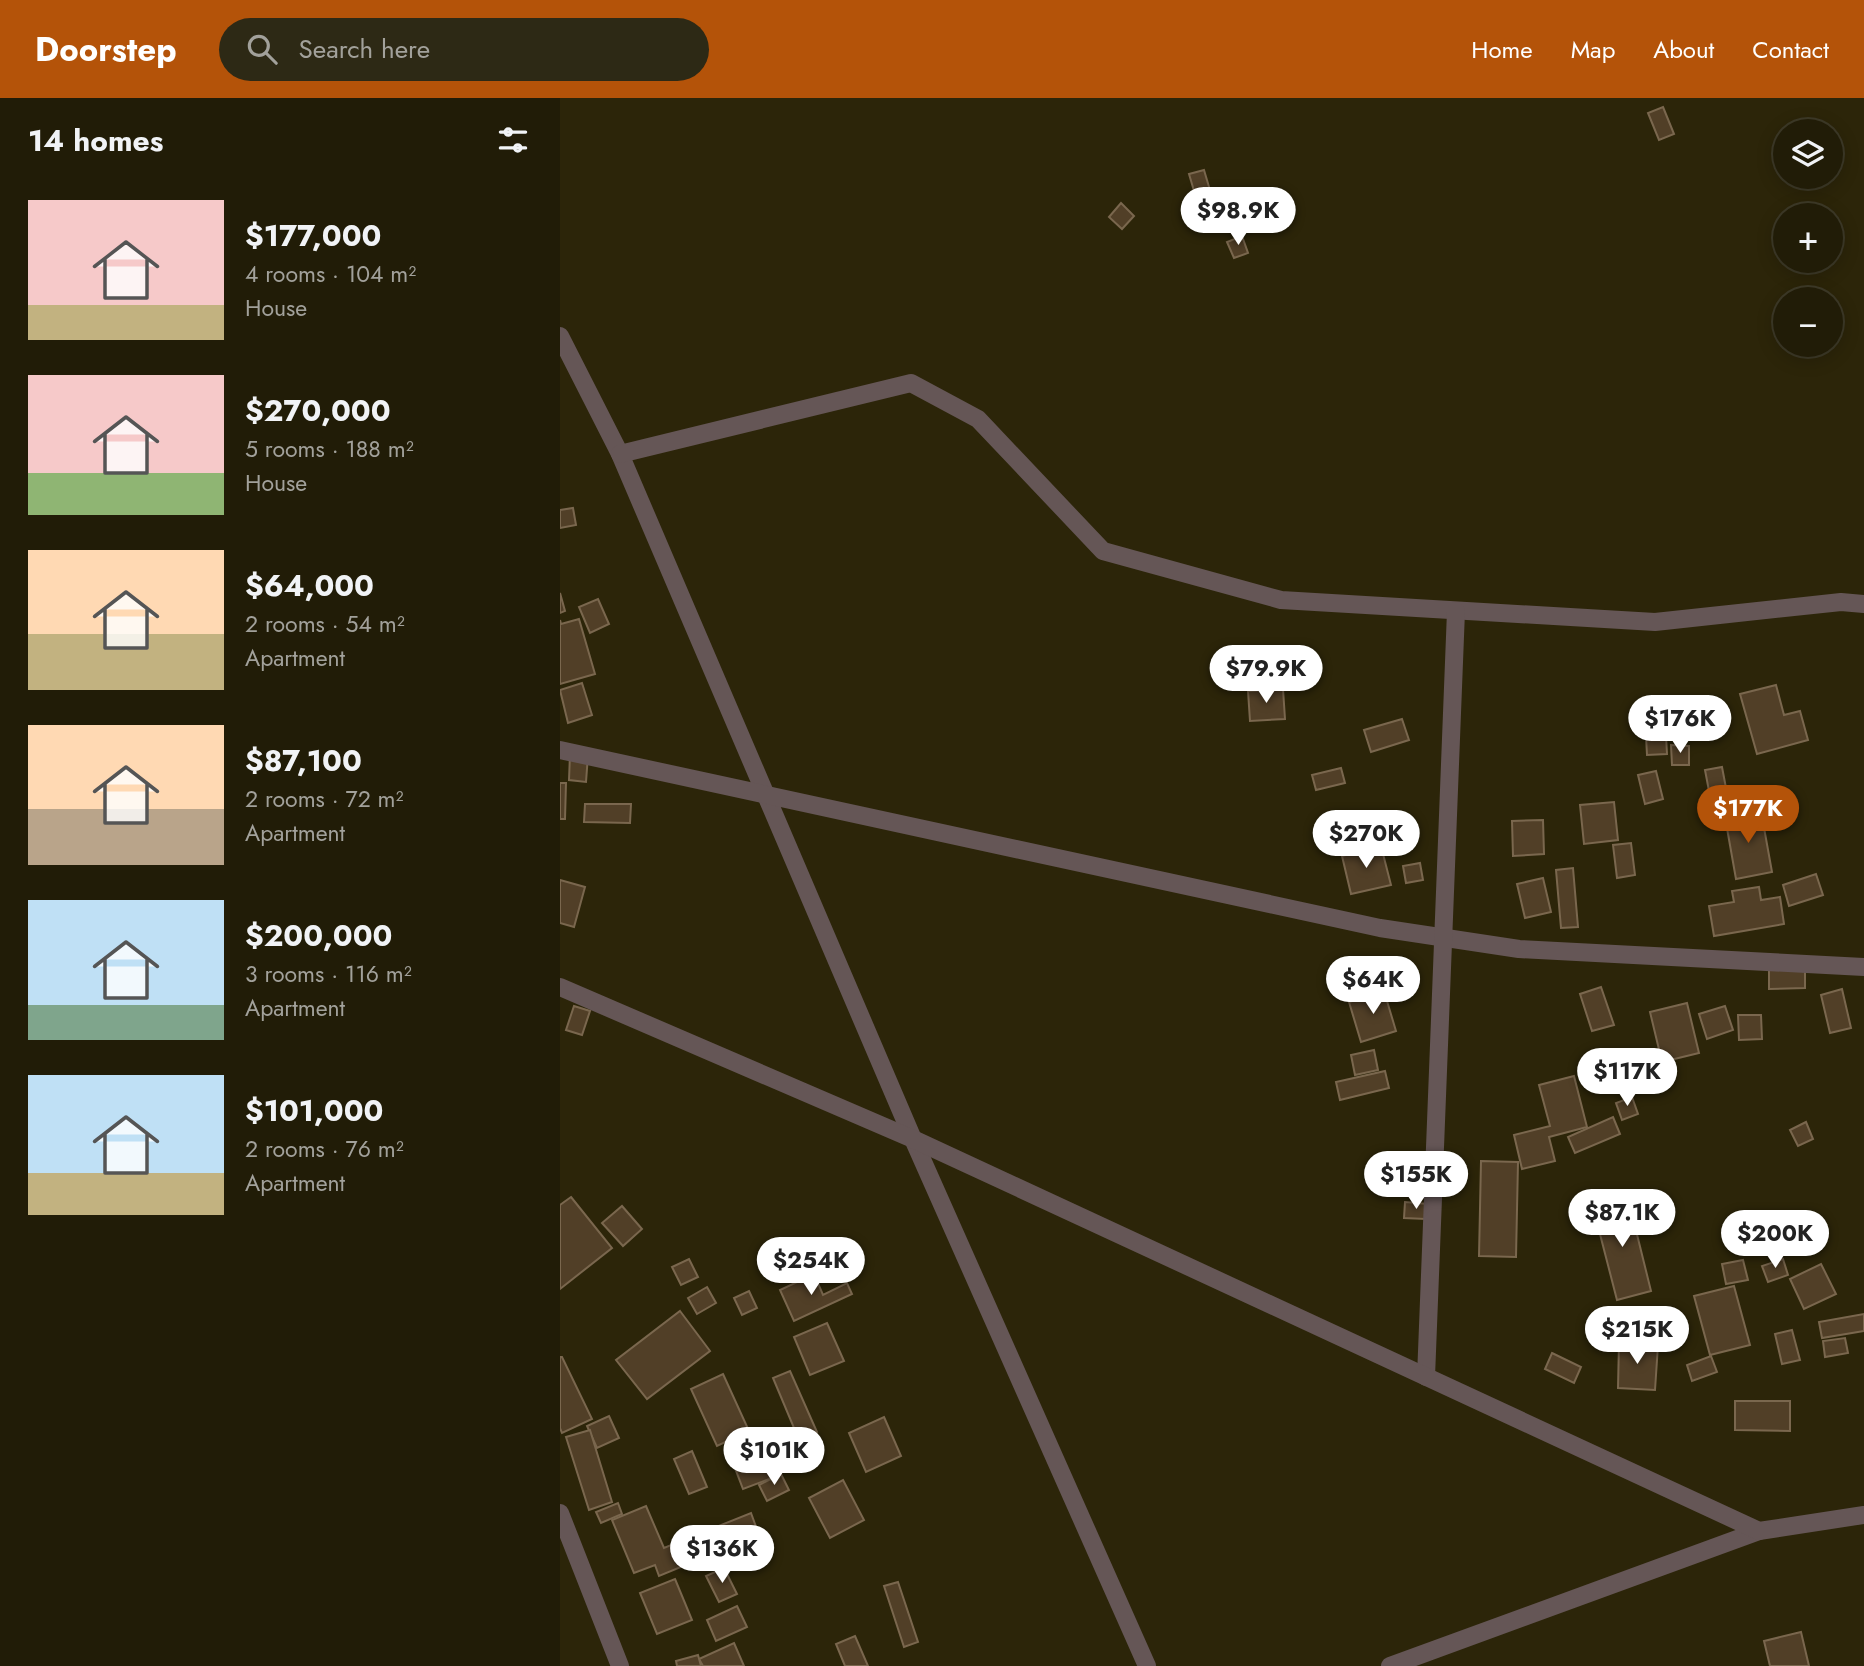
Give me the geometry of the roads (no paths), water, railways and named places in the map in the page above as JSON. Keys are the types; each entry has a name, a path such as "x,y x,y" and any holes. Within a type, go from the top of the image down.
{"street":[{"path":"560,336 620,454 914,1139 1147,1666"},
{"path":"620,454 911,383 978,419 1103,551 1281,600 1655,622 1841,602 1864,604"},
{"path":"1426,1377 1457,611"},
{"path":"560,750 1380,928 1519,949 1864,967"},
{"path":"560,987 914,1139 1759,1531"},
{"path":"560,1513 620,1666"},
{"path":"1390,1666 1429,1659 1759,1531 1864,1515"}]}
